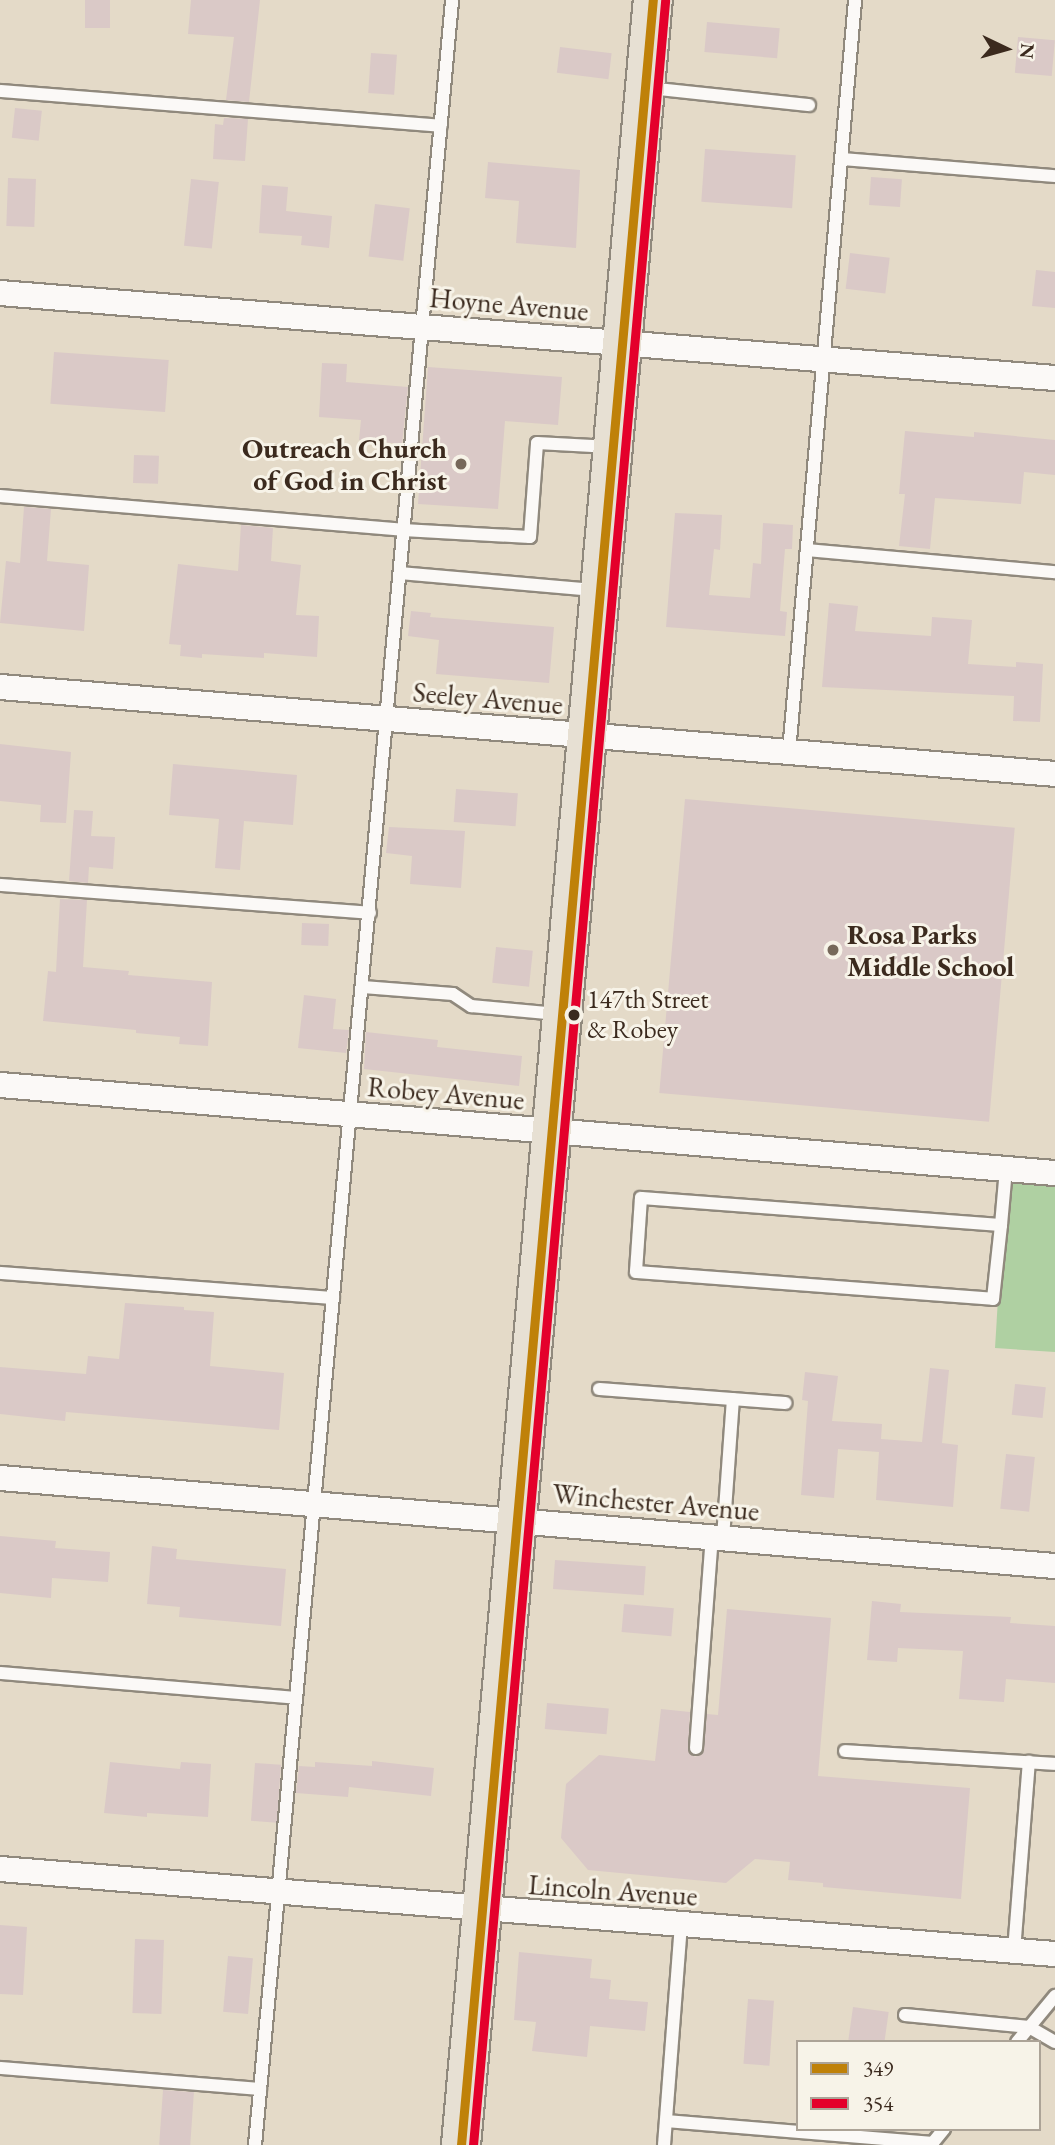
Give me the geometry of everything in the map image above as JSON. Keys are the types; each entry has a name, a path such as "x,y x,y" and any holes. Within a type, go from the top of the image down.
{"main road":[{"path":"461,2145 519,1521 653,0"}],"street":[{"name":"Hoyne Avenue","path":"0,293 1055,378"},
{"name":"Seeley Avenue","path":"0,687 1055,774"},
{"name":"Robey Avenue","path":"0,1085 1055,1173"},
{"name":"Winchester Avenue","path":"0,1478 1055,1566"},
{"name":"Lincoln Avenue","path":"0,1869 1055,1954"}],"lane":[{"path":"255,2145 452,0"},
{"path":"789,752 855,0"},
{"path":"646,88 809,105"},
{"path":"0,91 441,125"},
{"path":"842,159 1055,176"},
{"path":"0,496 403,530 530,537 537,443 613,447"},
{"path":"807,550 1055,572"},
{"path":"400,573 600,591"},
{"path":"0,885 370,913"},
{"path":"363,987 453,995 471,1006 562,1014"},
{"path":"1001,1225 641,1198 636,1272 993,1299 1001,1225 1006,1169"},
{"path":"0,1273 333,1298"},
{"path":"599,1389 785,1403"},
{"path":"696,1748 733,1399"},
{"path":"0,1673 296,1698"},
{"path":"845,1751 1055,1764"},
{"path":"1014,1951 1028,1762"},
{"path":"664,2145 681,1925"},
{"path":"1019,2040 1055,1996"},
{"path":"905,2015 1029,2027 1055,2042"},
{"path":"0,2068 260,2089"},
{"path":"666,2121 932,2144"}],"green space":[{"path":"1006,1169 1055,1173 1055,1352 995,1348"}],"building":[{"path":"85,0 110,0 110,28 85,28"},
{"path":"191,0 260,0 249,102 226,100 234,37 188,34"},
{"path":"707,22 780,28 777,58 704,52"},
{"path":"1018,37 1055,40 1052,76 1015,73"},
{"path":"560,47 612,53 608,79 557,73"},
{"path":"371,53 397,55 394,95 368,93"},
{"path":"15,108 42,111 39,141 12,138"},
{"path":"224,118 248,119 245,161 213,159 215,124 223,125"},
{"path":"705,149 796,155 792,208 701,202"},
{"path":"488,162 580,170 576,248 516,243 519,201 485,198"},
{"path":"871,177 902,179 900,207 869,205"},
{"path":"8,178 36,179 34,227 6,226"},
{"path":"191,179 219,182 212,249 184,246"},
{"path":"262,185 288,187 286,211 332,216 329,248 301,245 302,236 259,233"},
{"path":"375,204 410,208 403,261 369,257"},
{"path":"850,253 890,258 885,294 846,289"},
{"path":"1036,270 1055,272 1055,308 1032,306"},
{"path":"54,352 169,360 165,412 50,404"},
{"path":"322,363 347,364 346,382 408,387 402,444 359,440 361,420 319,417"},
{"name":"Outreach Church of God in Christ","path":"428,367 562,377 558,425 505,421 498,509 418,504"},
{"path":"905,431 974,437 974,432 1055,440 1055,475 1024,472 1021,504 935,498 930,549 899,546 905,494 899,494"},
{"path":"134,455 159,456 158,484 133,483"},
{"path":"24,507 51,509 47,561 89,565 84,631 0,623 6,561 20,563"},
{"path":"675,513 722,515 720,550 714,549 709,595 750,598 753,563 761,564 763,523 793,525 792,549 785,549 780,611 787,612 785,636 666,627"},
{"path":"241,525 273,528 271,561 301,565 296,615 319,616 317,657 264,653 264,658 202,654 202,658 180,656 181,645 169,644 178,564 238,571"},
{"path":"829,603 858,606 855,631 931,636 932,617 972,620 968,664 1016,667 1016,662 1043,664 1040,722 1013,721 1014,696 822,687"},
{"path":"411,611 431,613 430,617 554,627 549,683 436,674 439,640 408,636"},
{"path":"0,744 71,752 66,823 40,822 41,805 0,801"},
{"path":"173,764 297,775 293,825 244,821 240,870 215,868 219,819 169,815"},
{"path":"456,789 518,793 516,826 454,822"},
{"name":"Rosa Parks Middle School","path":"685,799 1015,828 989,1122 659,1093"},
{"path":"74,810 93,811 91,836 115,837 113,869 89,867 88,883 69,881"},
{"path":"389,827 465,831 461,888 410,884 412,856 386,853"},
{"path":"60,899 87,900 83,967 129,971 128,975 212,982 208,1046 179,1044 180,1037 136,1033 136,1030 43,1021 48,971 56,972"},
{"path":"302,923 329,924 328,946 301,945"},
{"path":"496,947 533,951 529,987 492,983"},
{"path":"304,995 336,999 333,1029 349,1030 346,1053 298,1048"},
{"path":"366,1032 438,1040 437,1047 522,1056 519,1086 364,1069"},
{"path":"125,1303 214,1312 210,1366 284,1373 279,1430 66,1412 65,1421 0,1414 0,1367 86,1374 88,1356 119,1359"},
{"path":"930,1368 949,1370 942,1443 958,1445 953,1507 876,1500 879,1452 838,1449 834,1498 801,1495 808,1401 802,1400 805,1372 838,1376 832,1421 882,1424 881,1439 922,1442"},
{"path":"1015,1384 1046,1387 1043,1418 1012,1415"},
{"path":"1006,1454 1035,1457 1029,1512 1000,1509"},
{"path":"0,1536 56,1541 55,1548 110,1552 108,1582 52,1578 51,1598 0,1593"},
{"path":"152,1546 177,1549 176,1559 286,1569 281,1626 179,1617 180,1607 147,1604"},
{"path":"555,1560 646,1566 644,1595 553,1589"},
{"path":"872,1601 901,1604 900,1612 1011,1617 1010,1623 1055,1626 1055,1683 1006,1679 1004,1702 959,1699 963,1651 898,1648 897,1662 867,1660"},
{"path":"624,1604 674,1608 671,1636 622,1632"},
{"path":"727,1609 831,1618 818,1776 970,1788 961,1899 823,1887 823,1883 788,1880 790,1862 755,1859 726,1883 588,1870 561,1838 566,1784 599,1755 655,1761 661,1709 690,1712 688,1751 695,1757 703,1753 707,1714 718,1715"},
{"path":"547,1703 609,1708 606,1734 545,1729"},
{"path":"372,1761 434,1768 431,1796 349,1787 348,1797 296,1793 299,1766 315,1767 315,1762 372,1766"},
{"path":"110,1762 180,1769 181,1762 211,1764 208,1817 147,1813 147,1817 104,1813"},
{"path":"255,1763 281,1765 277,1823 251,1821"},
{"path":"0,1925 27,1927 23,1995 0,1994"},
{"path":"135,1939 164,1940 161,2014 132,2013"},
{"path":"519,1952 592,1959 590,1978 611,1980 609,1999 648,2002 645,2031 590,2026 587,2057 532,2051 536,2022 514,2020"},
{"path":"228,1956 253,1958 248,2014 223,2012"},
{"path":"748,1999 774,2001 769,2066 743,2064"},
{"path":"853,2007 889,2012 885,2040 848,2040"},
{"path":"163,2090 194,2092 190,2145 159,2145"}],"transit line":[{"name":"349","path":"461,2145 653,0"},
{"name":"354","path":"473,2145 665,1"}],"place":[{"name":"Outreach Church of God in Christ","path":"461,464"},
{"name":"Rosa Parks Middle School","path":"833,950"},
{"name":"147th Street & Robey","path":"574,1015"}]}
